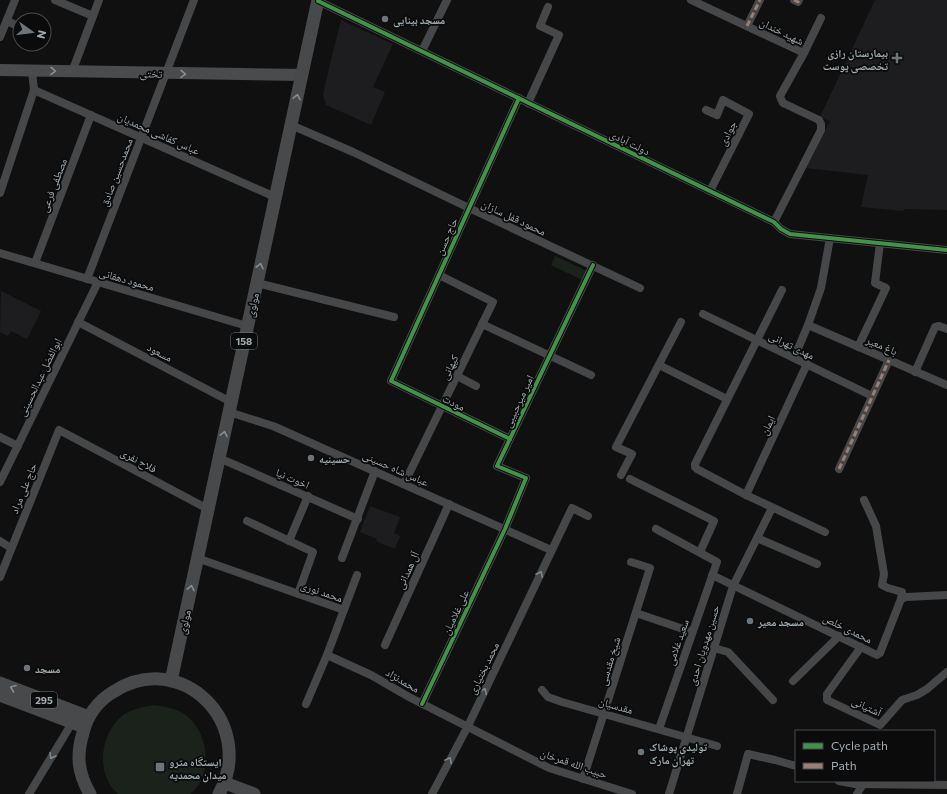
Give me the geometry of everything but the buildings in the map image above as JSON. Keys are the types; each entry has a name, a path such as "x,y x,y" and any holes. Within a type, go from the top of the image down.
{"main road":[{"name":"مولوی","path":"171,681 318,0"},
{"name":"تختی","path":"0,70 302,75"},
{"path":"90,794 83,782 79,765 79,747 82,722 102,701 120,688 134,682 149,679 171,681 187,686 214,708 223,722 228,738 230,755 228,772 222,789 254,794"},
{"name":"295","path":"0,683 82,722"},
{"name":"295","path":"0,695 82,722"}],"street":[{"path":"0,38 15,0"},
{"path":"55,0 94,16"},
{"path":"72,72 99,0"},
{"name":"محمدحسین صادق","path":"87,279 194,0"},
{"name":"دولت آبادی","path":"318,0 774,222 781,229 790,234 947,250"},
{"path":"422,51 448,0"},
{"name":"شهید خندان","path":"691,0 804,54 780,96 783,103 819,120 821,130 774,222"},
{"path":"747,26 760,0"},
{"path":"794,0 798,2 799,0"},
{"path":"528,103 559,36 540,26 548,7"},
{"path":"804,54 821,18"},
{"path":"7,21 12,23"},
{"path":"0,193 34,90 32,71"},
{"name":"عباس کفاشی محمدیان","path":"34,90 275,197"},
{"name":"حاج حسن","path":"391,381 519,98"},
{"name":"جوادی","path":"706,110 716,115 724,100 749,114 710,191"},
{"name":"مصطفی فرعی","path":"35,263 91,115"},
{"name":"محمود قفل سازان","path":"291,125 353,152 640,288"},
{"path":"794,358 821,288 830,238"},
{"path":"858,347 886,288 875,283 880,243"},
{"name":"محمود دهقانی","path":"0,253 247,326"},
{"name":"امیر میرحبیبی","path":"505,529 526,478 497,466 593,266"},
{"name":"کیهانی","path":"404,484 493,302 439,275"},
{"name":"ابوالفضل عبدالحسینی","path":"0,482 98,282"},
{"path":"257,283 394,317"},
{"path":"782,290 695,464 697,469 746,495 825,532"},
{"name":"مهدی تهرانی","path":"703,314 872,396"},
{"name":"مسعود","path":"78,322 230,407"},
{"path":"621,475 632,454 616,447 681,322"},
{"path":"482,324 591,375"},
{"name":"باغ معیر","path":"808,325 947,385"},
{"path":"915,372 935,327 939,326 947,328"},
{"path":"839,469 889,360"},
{"name":"ایمان","path":"746,495 807,364"},
{"path":"659,365 727,399"},
{"path":"457,376 476,386"},
{"name":"مودت","path":"391,381 510,439"},
{"name":"عباس شاه حسینی","path":"230,407 551,550"},
{"name":"فلاح نفری","path":"59,430 208,509"},
{"name":"حاج علی مراد","path":"0,577 59,430"},
{"path":"0,437 18,446"},
{"name":"اخوت نیا","path":"219,458 358,519"},
{"path":"342,558 375,471"},
{"path":"630,479 714,521 700,552 656,529"},
{"path":"289,541 308,496"},
{"path":"864,500 876,526 884,574 882,585 902,592 902,599 906,597 947,595"},
{"name":"آل همدانی","path":"385,644 449,504"},
{"name":"محمد بختیاری","path":"432,794 468,726 572,508 588,516"},
{"name":"حسین مهدویان احدی","path":"669,794 733,586 772,508"},
{"path":"247,521 313,552 298,594"},
{"name":"علی غلامیان","path":"422,704 505,529"},
{"path":"757,538 817,564"},
{"path":"0,541 11,548"},
{"name":"سعید غلامی","path":"659,729 717,562 700,552"},
{"name":"محمد نوری","path":"197,558 344,610 306,704"},
{"name":"شیخ مقدسی","path":"583,779 650,568 631,562"},
{"path":"344,610 357,575"},
{"name":"محمدی خلص","path":"712,575 877,655 880,653 902,599"},
{"path":"636,613 692,632"},
{"path":"793,680 839,636"},
{"name":"آشتیانی","path":"861,647 827,694 827,700 880,725 902,700 927,689 947,672"},
{"path":"714,648 728,652 773,700"},
{"name":"محمدنژاد","path":"327,655 371,675 422,704 468,726"},
{"name":"مقدسیان","path":"542,690 548,697 717,746"},
{"path":"29,794 82,722"},
{"name":"حبیب الله قمرخان","path":"468,726 483,736 549,768 632,794"},
{"path":"737,794 748,754 795,766"},
{"path":"842,782 848,784 947,785"},
{"path":"857,794 863,784"}],"shaded area":[{"name":"بیمارستان رازی تخصصی پوست","path":"875,0 947,0 947,210 905,209 903,211 861,207 868,175 805,168 830,121 820,117"},
{"path":"341,20 393,44 373,87 385,92 371,125 326,105 323,95"},
{"path":"555,256 587,271 582,280 551,265"},
{"path":"1,291 41,311 27,339 11,331 8,336 0,332"},
{"path":"370,506 400,517 394,533 400,536 395,549 360,532"},
{"path":"154,705 171,708 178,711 186,715 194,723 200,732 206,754 203,777 198,786 190,794 118,794 111,786 103,765 105,743 109,733 122,716 137,709"}],"marked path":[{"path":"747,26 760,0"},
{"path":"794,0 798,2 799,0"},
{"path":"839,469 889,360"}],"cycle path":[{"path":"318,1 774,222 781,229 790,234 947,250"},
{"path":"510,439 391,381 519,98"},
{"path":"422,704 505,529 526,478 497,466 593,265"}],"place":[{"name":"مسجد بینایی","path":"385,19"},
{"name":"بیمارستان رازی تخصصی پوست","path":"897,58"},
{"name":"حسینیه","path":"311,458"},
{"name":"مسجد معیر","path":"750,621"},
{"name":"مسجد","path":"27,668"},
{"name":"تولیدی پوشاک تهران مارک","path":"641,752"},
{"name":"ایستگاه مترو میدان محمدیه","path":"160,767"}]}
